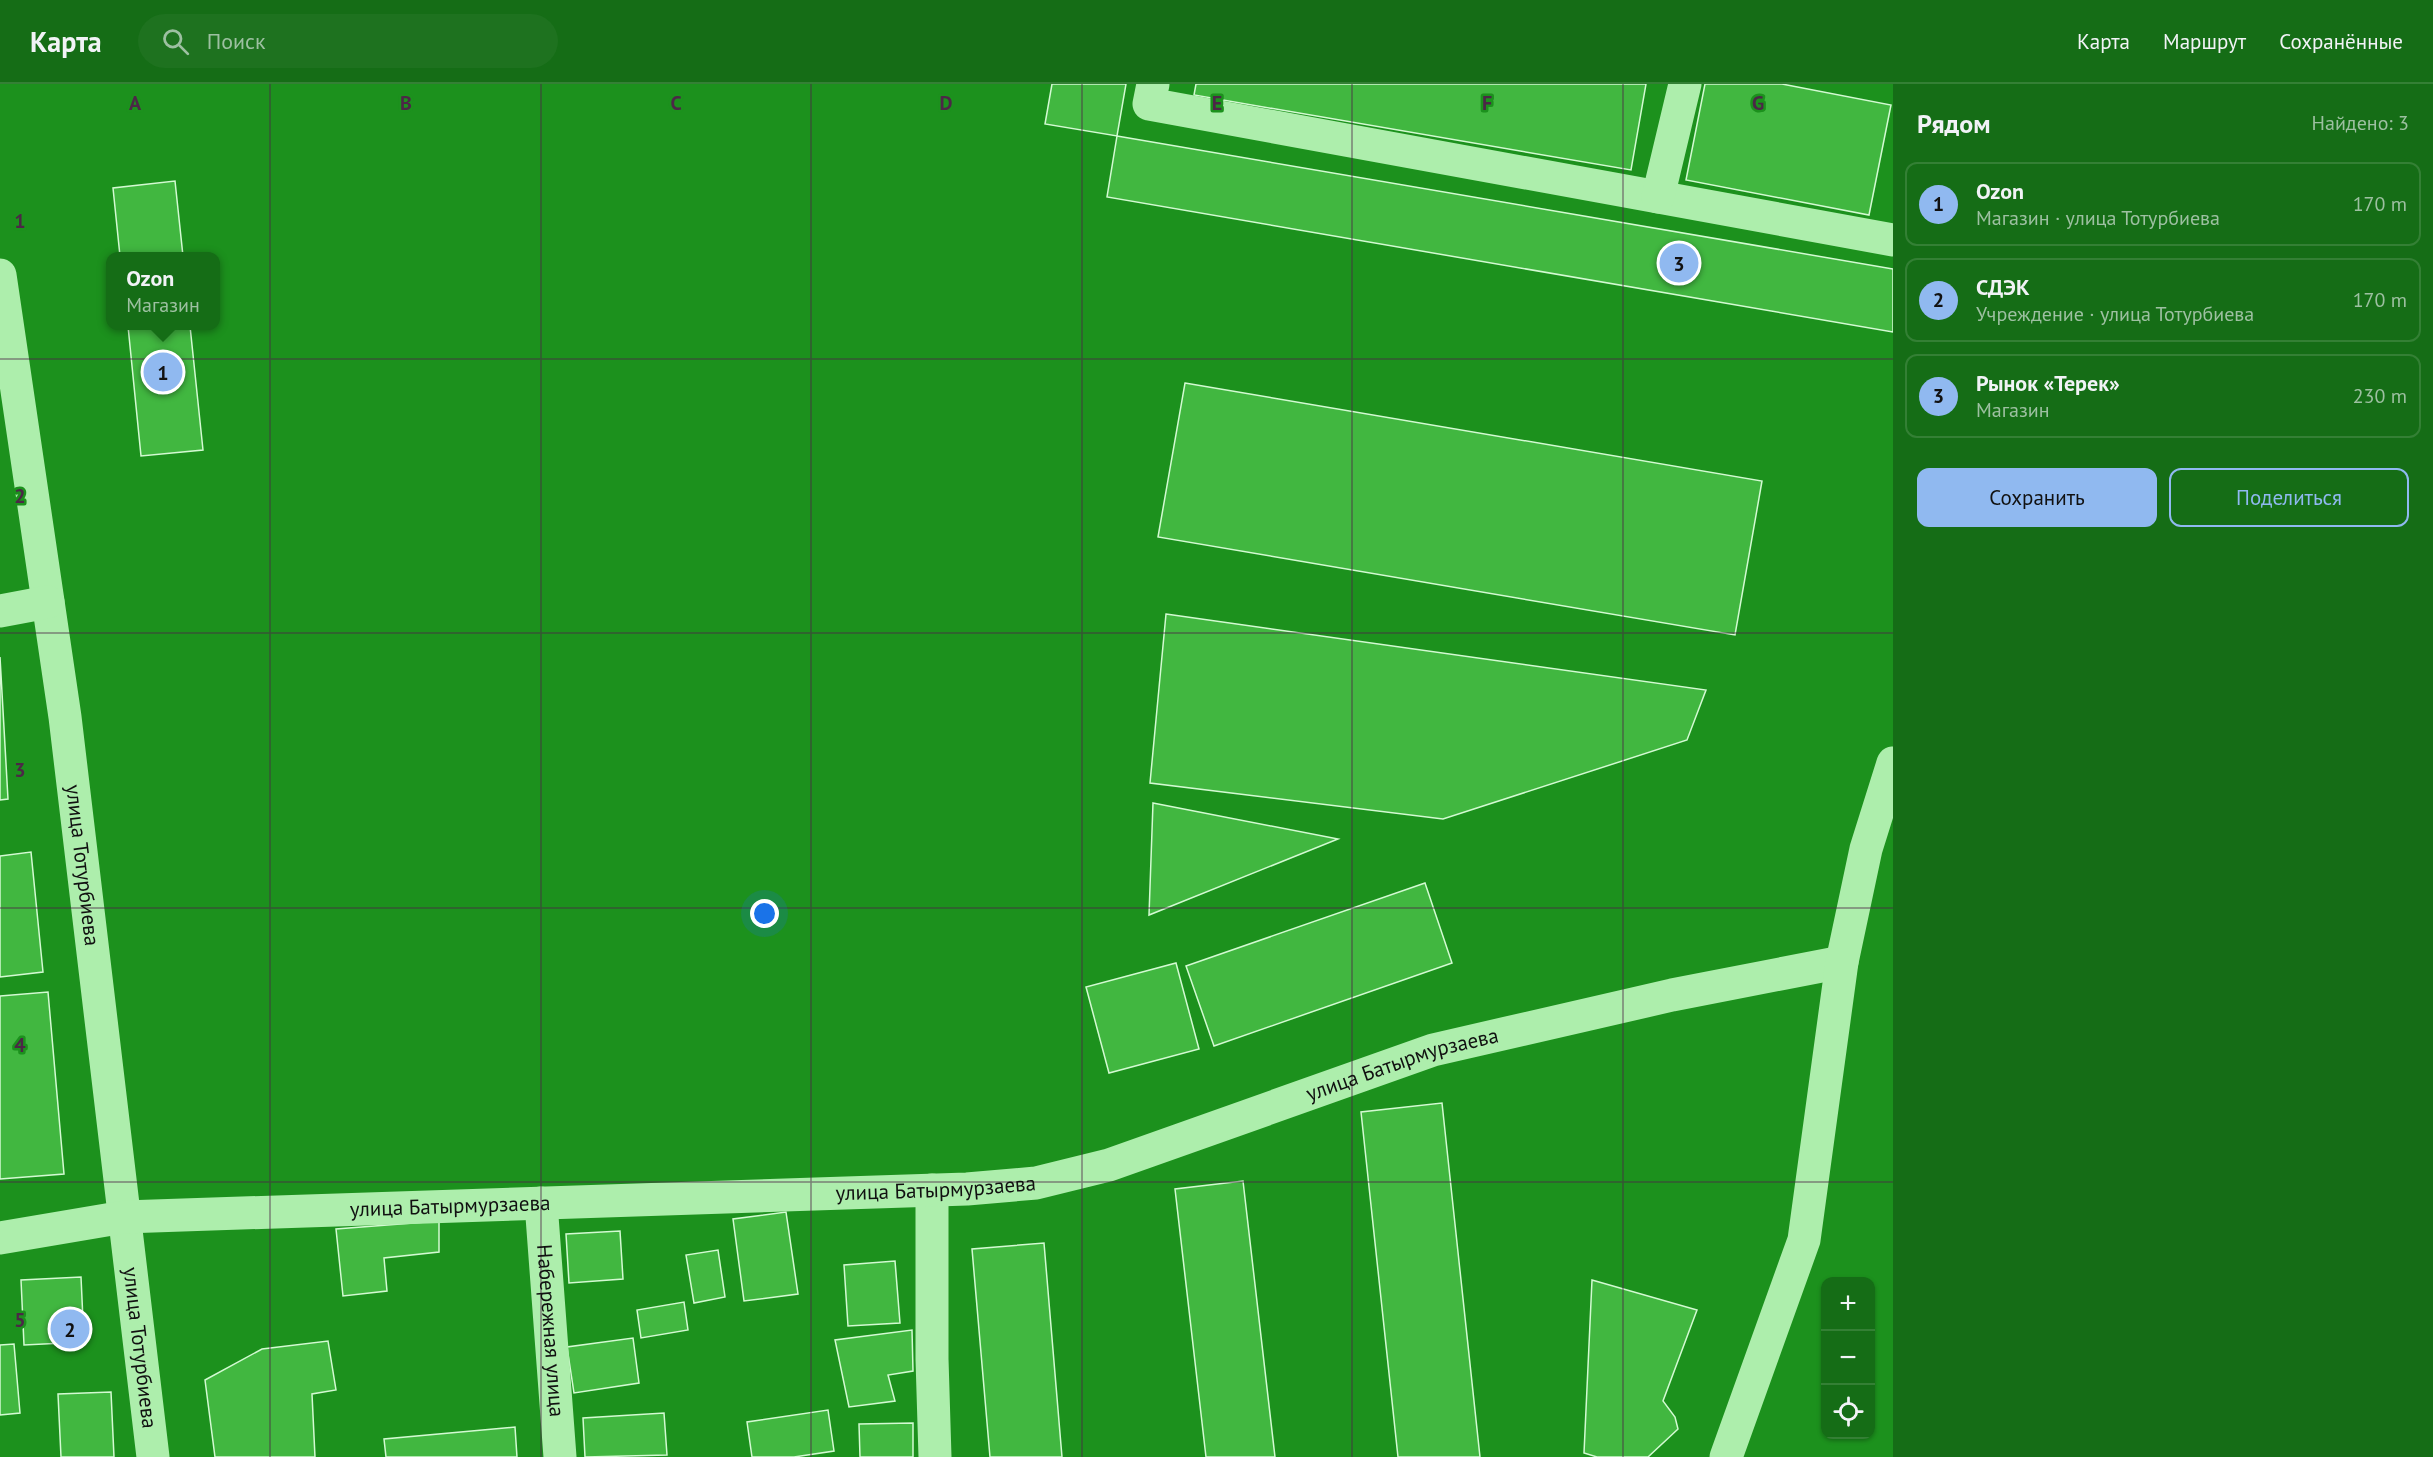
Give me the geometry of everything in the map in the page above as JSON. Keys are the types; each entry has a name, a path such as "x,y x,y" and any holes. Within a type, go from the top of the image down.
{"street":[{"path":"1153,84 1149,104 1893,240"},
{"path":"1658,197 1685,84"},
{"name":"улица Тотурбиева","path":"0,275 66,717 153,1457"},
{"path":"0,611 48,602"},
{"path":"1726,1457 1804,1240 1842,962 1866,849 1893,763"},
{"name":"улица Батырмурзаева","path":"0,1238 124,1218 932,1190 1036,1183 1109,1165 1432,1050 1672,995 1842,962"},
{"path":"932,1190 935,1457"},
{"name":"Набережная улица","path":"541,1203 560,1457"}],"building":[{"path":"1052,84 1126,84 1117,136 1045,124"},
{"path":"1196,84 1646,84 1631,170 1194,95"},
{"path":"1705,84 1782,84 1891,105 1869,215 1686,180"},
{"path":"1117,136 1893,269 1893,332 1107,197"},
{"path":"175,181 183,252 120,252 113,188"},
{"path":"128,330 190,330 203,450 141,456"},
{"path":"1185,383 1762,481 1735,635 1158,537"},
{"path":"1166,614 1706,690 1687,740 1443,819 1150,783"},
{"path":"0,657 8,799 0,800"},
{"path":"1153,803 1338,839 1149,915"},
{"path":"31,852 43,972 0,977 0,856"},
{"path":"1425,883 1452,963 1214,1046 1186,966"},
{"path":"1176,963 1199,1049 1109,1073 1086,987"},
{"path":"48,992 64,1174 0,1179 0,996"},
{"path":"1442,1103 1480,1457 1398,1457 1361,1112"},
{"path":"1243,1181 1275,1457 1206,1457 1175,1189"},
{"path":"786,1212 798,1294 744,1301 733,1219"},
{"path":"439,1221 439,1252 384,1258 387,1291 343,1296 336,1229"},
{"path":"620,1231 623,1279 569,1283 566,1234"},
{"path":"1044,1243 1062,1457 990,1457 972,1249"},
{"path":"718,1250 725,1297 694,1303 686,1255"},
{"path":"895,1261 900,1323 848,1326 844,1265"},
{"path":"81,1277 84,1342 24,1345 21,1280"},
{"path":"1592,1280 1697,1310 1663,1401 1675,1417 1678,1429 1648,1457 1597,1457 1584,1453"},
{"path":"684,1302 688,1330 641,1338 637,1310"},
{"path":"912,1330 913,1371 888,1375 895,1401 849,1407 835,1340"},
{"path":"633,1338 639,1383 574,1393 567,1347"},
{"path":"328,1341 336,1390 312,1394 315,1457 215,1457 205,1380 262,1349"},
{"path":"14,1344 20,1413 0,1415 0,1345"},
{"path":"111,1392 114,1457 61,1457 58,1394"},
{"path":"828,1410 834,1451 794,1457 752,1457 747,1422"},
{"path":"664,1413 667,1455 585,1457 583,1418"},
{"path":"913,1423 913,1457 860,1457 859,1424"},
{"path":"515,1427 517,1457 386,1457 384,1439"}],"place":[{"name":"Рынок «Терек»","path":"1679,263"},
{"name":"Ozon","path":"163,372"},
{"name":"СДЭК","path":"70,1329"}]}
